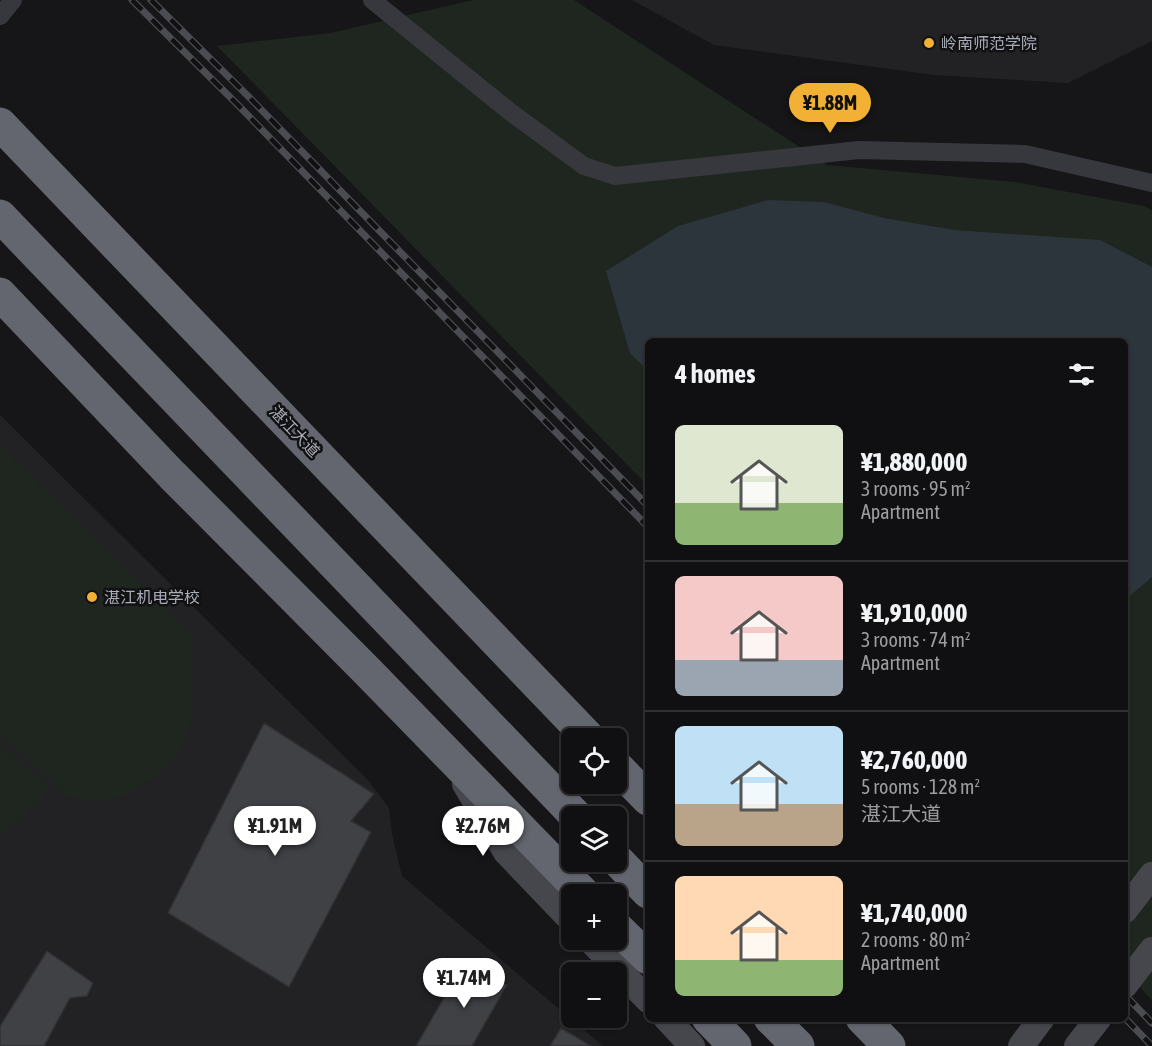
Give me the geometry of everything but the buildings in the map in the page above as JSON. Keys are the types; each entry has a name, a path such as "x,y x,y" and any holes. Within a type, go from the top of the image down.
{"highway":[{"name":"湛江大道","path":"0,124 579,728"},
{"path":"0,216 566,806"},
{"path":"0,294 172,475 574,884"},
{"path":"627,777 645,796"},
{"path":"627,870 645,889"},
{"path":"627,938 645,955"},
{"path":"712,1022 735,1046"},
{"path":"774,1022 798,1046"},
{"path":"866,1022 889,1046"}],"street":[{"path":"0,16 13,0"},
{"path":"372,0 509,111 584,166 615,176 859,150 1025,154 1152,183"},
{"path":"447,753 506,852 561,910"},
{"path":"1128,906 1152,874"},
{"path":"600,950 645,997"},
{"path":"1128,981 1152,950"},
{"path":"670,1022 692,1046"},
{"path":"1021,1046 1039,1022"},
{"path":"1077,1046 1096,1022"}],"shaded area":[{"path":"473,0 574,0 827,165 1014,182 1144,206 1152,210 1152,1000 1128,975 1128,338 645,338 645,483 217,46 331,33"},
{"name":"岭南师范学院","path":"632,0 1152,0 1152,41 1068,83 934,75 714,45"},
{"path":"768,200 824,202 884,218 954,230 1100,240 1152,267 1152,577 1128,597 1128,338 645,338 645,368 630,353 606,271 678,226"},
{"name":"湛江机电学校","path":"0,415 367,779 389,808 392,834 402,876 561,1010 561,1028 582,1028 603,1046 0,1046"},
{"path":"0,445 193,636 193,714 185,745 171,763 131,793 109,800 89,801 67,796 0,733"},
{"path":"0,743 50,790 1,837 0,835"}],"railway":[{"path":"132,0 238,105 645,524"},
{"path":"151,0 248,96 645,503"},
{"path":"1128,998 1152,1023"},
{"path":"1128,1021 1152,1046"}],"place":[{"name":"岭南师范学院","path":"929,43"},
{"name":"湛江机电学校","path":"92,597"}]}
